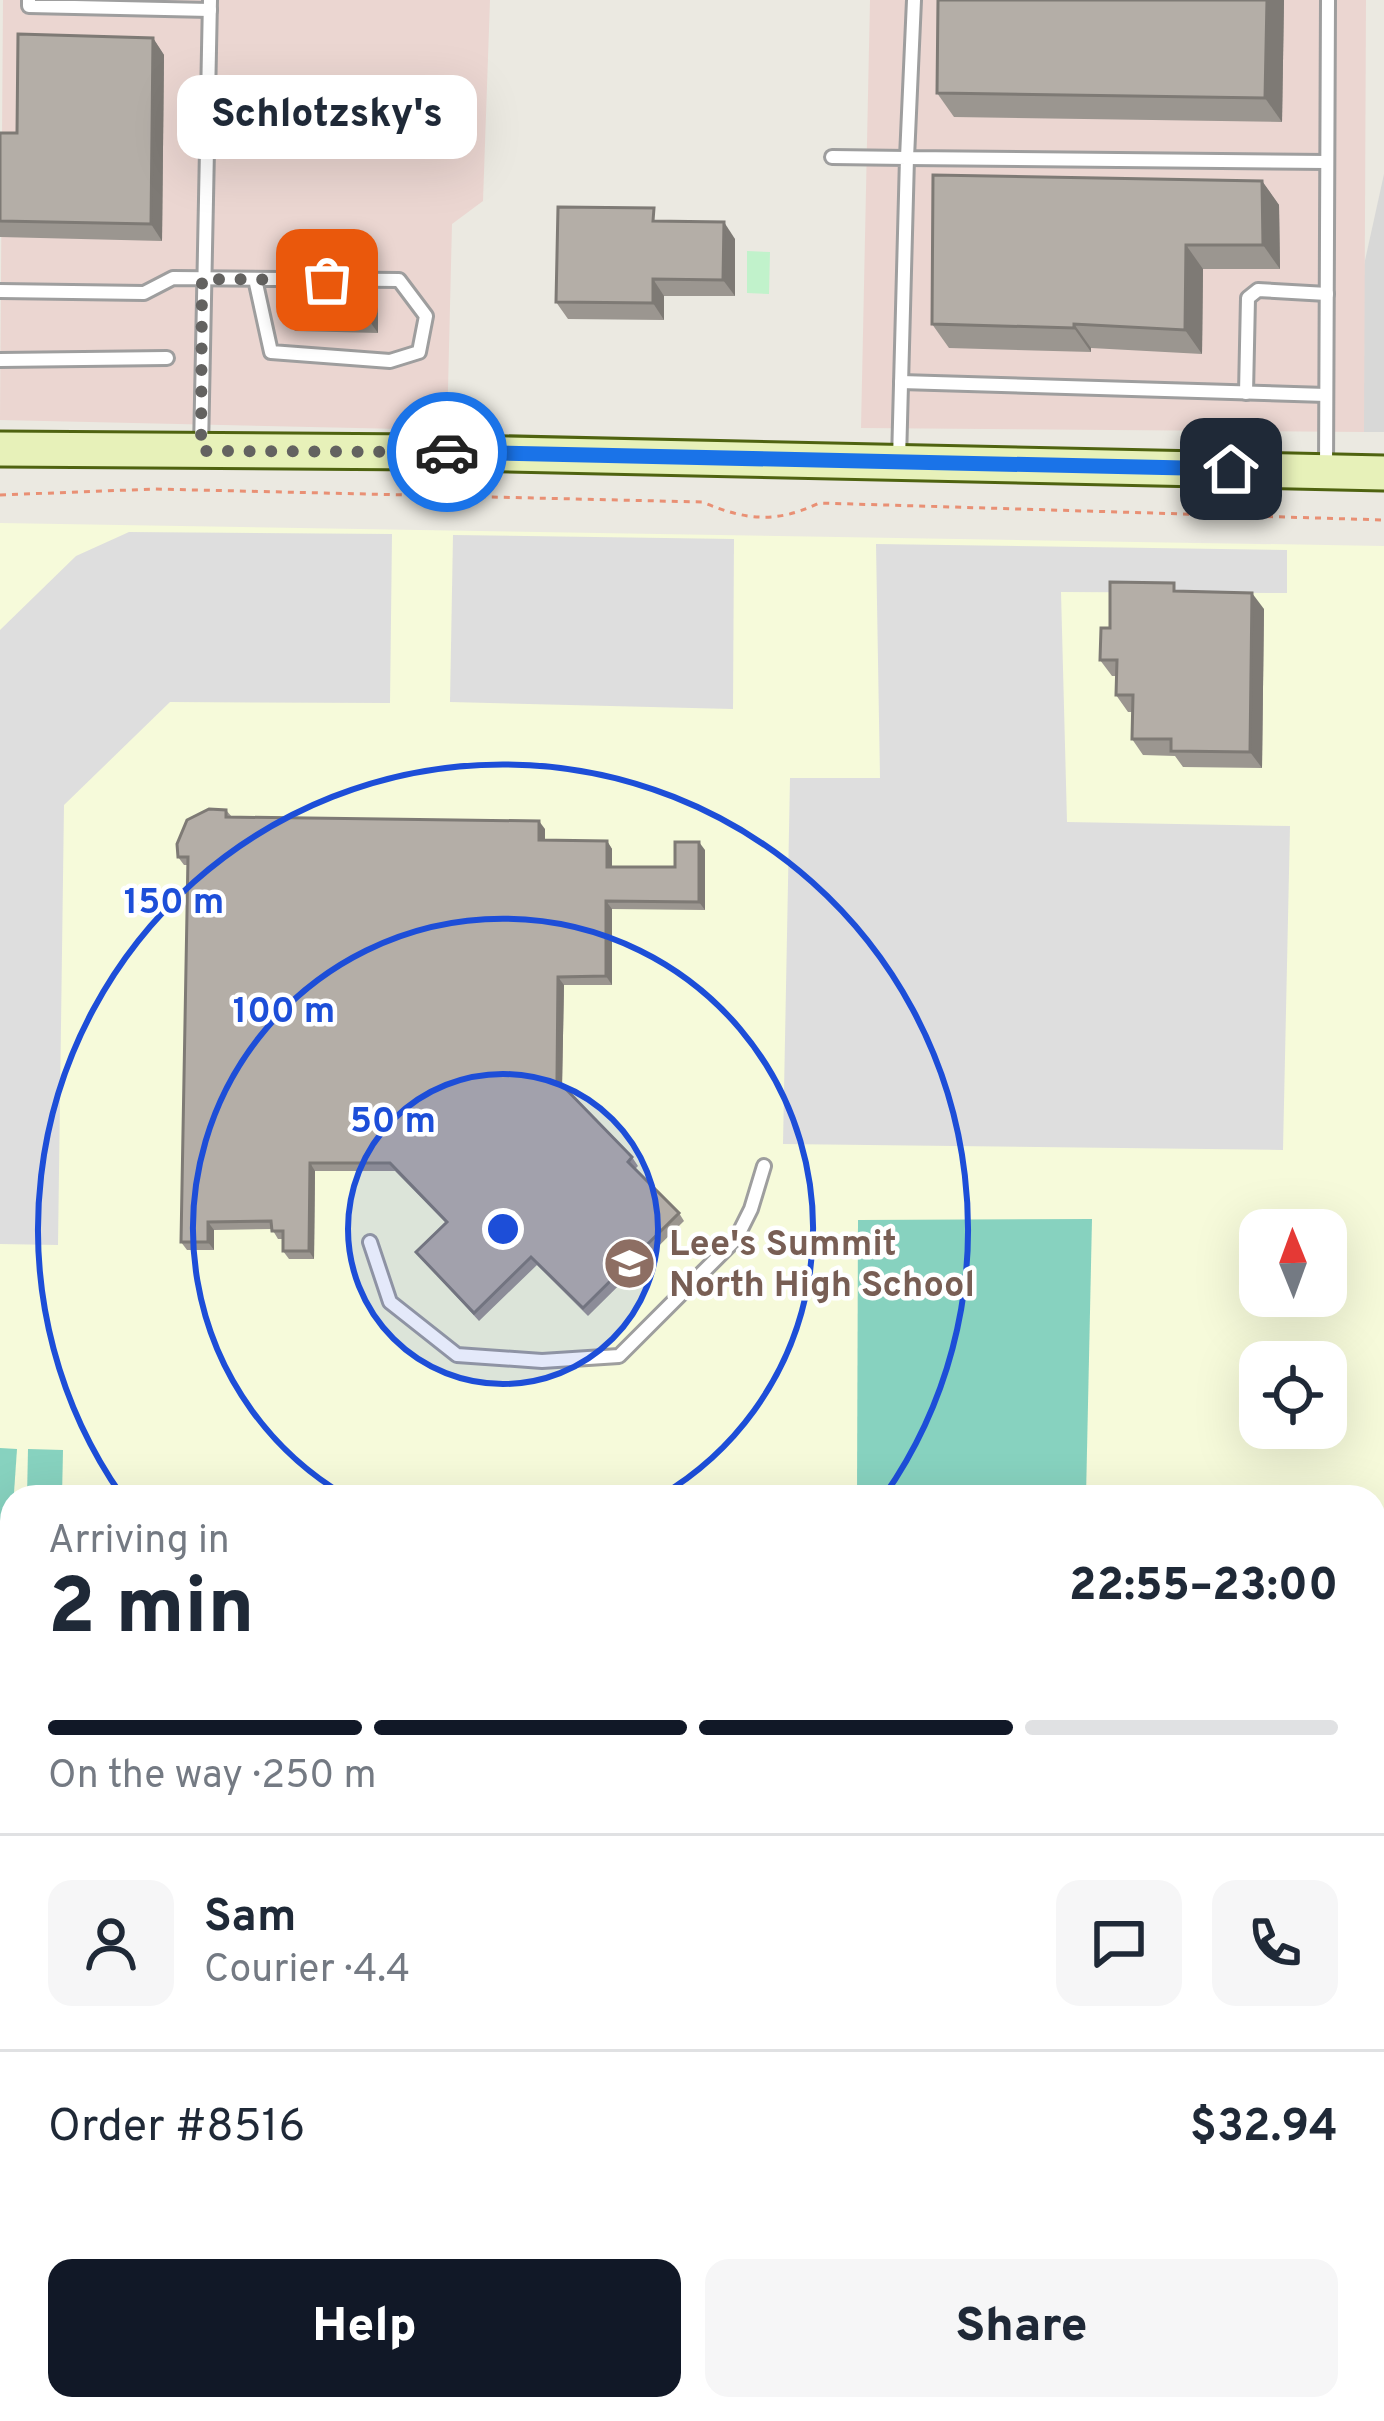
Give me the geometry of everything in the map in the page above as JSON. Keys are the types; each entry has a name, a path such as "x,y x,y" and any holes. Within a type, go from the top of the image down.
{"street":[{"path":"0,449 1384,472"}],"lane":[{"path":"29,0 28,6 210,5 201,451"},
{"path":"899,461 914,0"},
{"path":"1326,472 1328,0"},
{"path":"832,157 1327,162"},
{"path":"0,291 144,293 173,278 399,280 426,316 419,352 390,361 271,352 255,279"},
{"path":"1246,393 1248,298 1258,290 1327,294"},
{"path":"0,360 167,358"},
{"path":"902,382 1326,395"},
{"path":"370,1242 390,1302 457,1355 542,1361 620,1355 736,1239 764,1166"}],"path":[{"path":"0,495 178,490 702,502 734,516 790,517 819,503 1384,520"}],"shaded area":[{"path":"3,0 490,0 483,201 452,224 447,430 0,420"},
{"path":"870,0 1366,0 1364,432 861,428"},
{"path":"1384,174 1384,432 1364,432 1364,265"},
{"path":"747,251 770,252 769,294 747,293"},
{"name":"Lee's Summit North High School","path":"0,523 1384,546 1384,1485 0,1485"},
{"path":"129,532 392,534 390,703 170,702 64,805 58,1245 0,1244 0,630 76,556"},
{"path":"453,535 734,539 733,709 450,702"},
{"path":"876,544 1287,550 1287,593 1061,592 1067,822 1290,826 1283,1150 783,1144 790,778 880,778"}],"green space":[{"path":"1092,1219 1086,1485 857,1485 858,1220"},
{"path":"0,1448 17,1449 15,1485 0,1485"},
{"path":"28,1449 63,1450 62,1485 27,1485"}],"building":[{"path":"938,0 1267,0 1265,98 937,93"},
{"path":"18,34 153,38 151,224 0,221 0,133 17,133"},
{"path":"933,175 1262,181 1263,245 1186,245 1185,330 932,324"},
{"path":"558,207 654,208 653,221 724,222 723,280 653,279 653,303 556,302"},
{"path":"285,280 367,283 366,316 284,315"},
{"path":"1110,582 1174,583 1174,591 1252,593 1250,752 1171,751 1171,739 1132,739 1133,695 1116,695 1117,660 1100,660 1101,628 1110,628"},
{"name":"Lee's Summit North High School","path":"209,809 226,810 226,817 539,821 539,840 607,841 607,867 675,867 675,842 699,842 699,902 606,901 606,976 558,977 557,1080 679,1213 583,1308 531,1257 474,1313 416,1252 447,1222 390,1163 310,1163 309,1251 283,1251 283,1231 272,1231 271,1221 208,1222 208,1242 181,1242 188,857 178,857 177,844 187,820"}],"way so far":[{"path":"327,280 202,279 201,451 447,452"}],"place":[{"name":"Schlotzsky's","path":"327,280"},
{"name":"Lee's Summit North High School","path":"630,1263"}],"route":[{"path":"447,452 1231,469"}]}
